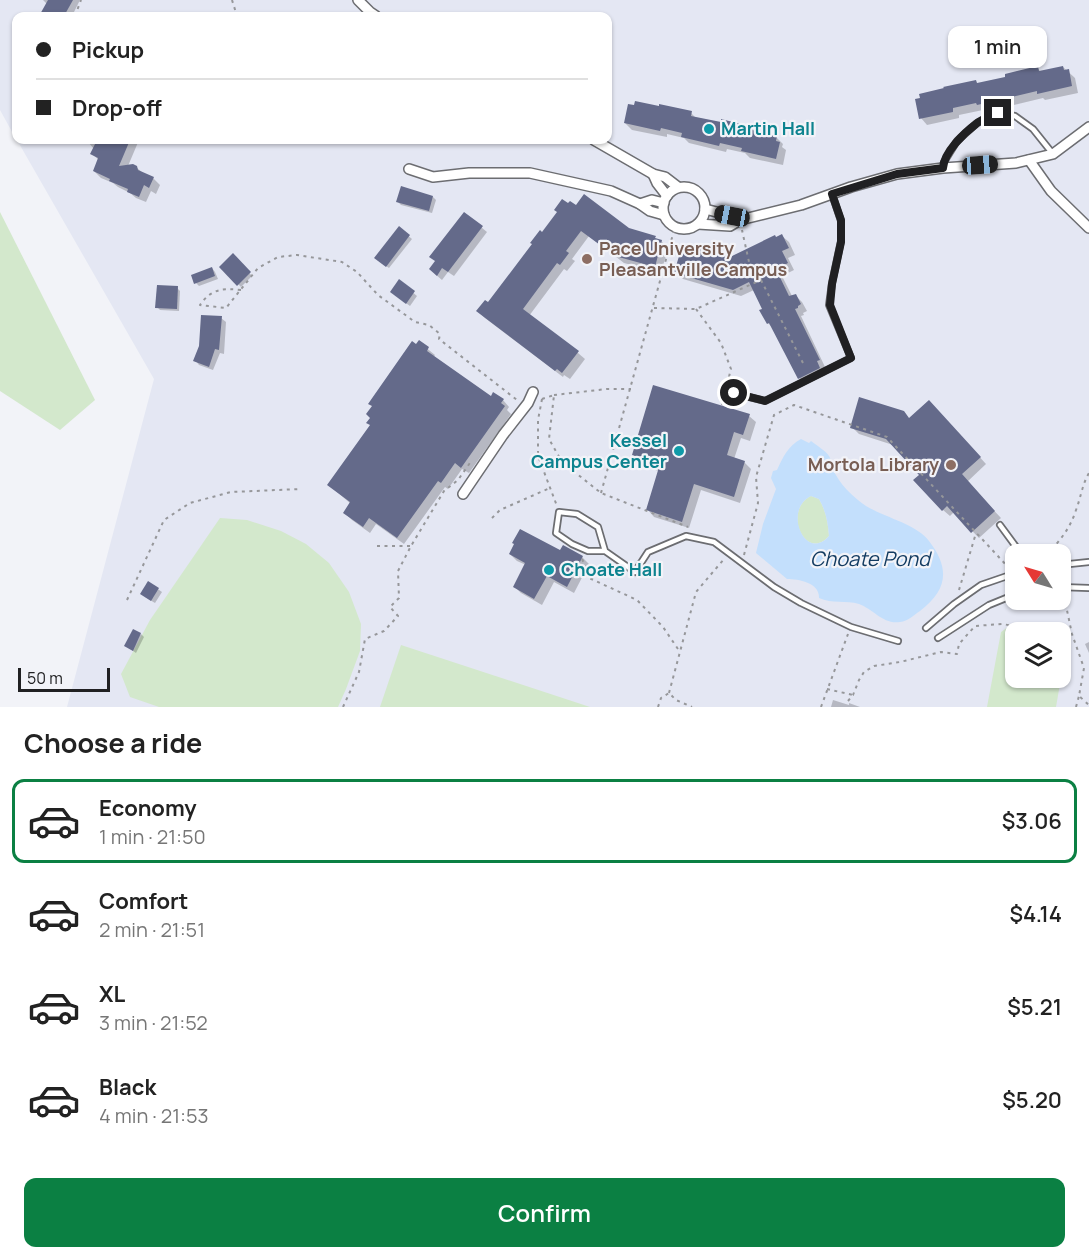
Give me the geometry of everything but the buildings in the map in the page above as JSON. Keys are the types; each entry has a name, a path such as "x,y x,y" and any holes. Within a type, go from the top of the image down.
{"street":[{"path":"358,0 370,12"},
{"path":"409,169 433,177 469,173 530,173 611,191 650,211 664,215 675,227 687,228 698,224 730,226 740,220 801,205 897,174 1016,163 1053,154 1089,128"},
{"path":"601,144 653,174 665,177 678,188"},
{"path":"1029,160 1051,191 1089,228"},
{"path":"653,174 665,199 664,215"},
{"path":"640,204 665,199 678,188 692,188 702,196 705,202 702,219 698,224"},
{"path":"705,209 740,220"},
{"path":"463,494 532,396"}],"lane":[{"path":"943,168 944,162 957,141 977,123 998,113 1015,116 1034,129 1053,154"},
{"path":"734,393 765,401 851,358 830,305 841,242 841,220 832,194"},
{"path":"605,551 598,527 577,514 559,512 556,533 588,551 605,551 635,572 648,552 686,536 714,542 792,598 851,627 898,641"},
{"path":"1000,525 1014,544"},
{"path":"1071,564 1089,562"},
{"path":"926,628 981,585 1005,577"},
{"path":"1071,589 1089,588"},
{"path":"938,638 989,605 1005,598"}],"path":[{"path":"740,220 749,262 761,280 806,367"},
{"path":"601,493 675,227"},
{"path":"241,290 223,288 206,296 200,305 226,308 241,290 258,268 278,257 297,255 342,262 357,272 378,295 415,322 429,325 440,334 439,339 520,401 532,396"},
{"path":"654,308 696,309 761,280"},
{"path":"696,309 721,343 731,369 722,405"},
{"path":"559,512 538,456 538,420 543,399 554,395 607,389 631,389"},
{"path":"554,395 549,439 562,462 601,493 697,530"},
{"path":"741,563 758,502 756,477 774,415 794,405 887,437 1005,563"},
{"path":"343,707 359,672 365,639 384,631 398,616 390,607 399,598 398,571 411,546 444,491 458,480 468,463 474,458"},
{"path":"1056,544 1066,532 1077,510 1083,483 1089,473"},
{"path":"492,519 500,510 550,488"},
{"path":"127,600 164,520 190,503 231,492 301,489"},
{"path":"954,604 976,533"},
{"path":"377,546 411,546"},
{"path":"658,707 661,698 669,693 696,592 729,554"},
{"path":"582,559 587,577 637,600 663,627 680,652"},
{"path":"1067,610 1084,668 1076,707"},
{"path":"848,701 864,672 874,666 941,652 957,654 959,644 975,626 1005,624"},
{"path":"821,707 851,627"},
{"path":"828,689 853,694"},
{"path":"669,693 676,700 692,707"},
{"path":"1078,696 1089,705"}],"shaded area":[{"name":"Pace University Pleasantville Campus","path":"0,0 1089,0 1089,707 67,707 154,379 19,144 612,144 612,12 12,12 12,132 0,110"}],"green space":[{"path":"0,212 95,400 60,430 0,391"},
{"path":"811,496 819,499 827,522 829,536 820,543 812,543 805,539 798,522 798,512 802,503"},
{"path":"220,518 247,520 281,531 306,544 329,563 349,592 361,624 360,651 338,707 159,707 130,697 121,674 150,620"},
{"path":"1005,629 1005,688 1059,688 1056,707 987,707 1001,632"},
{"path":"401,645 590,707 380,707"}],"water":[{"name":"Choate Pond","path":"801,439 809,443 811,441 830,457 839,480 851,494 873,510 917,530 924,535 936,551 943,569 941,587 929,603 911,618 900,622 889,621 859,604 819,598 812,585 787,579 756,553 763,524 776,489 771,478 773,471 777,470 786,452","holes":["811,496 819,499 826,517 829,536 820,543 812,543 800,531 798,512"]}],"place":[{"name":"Martin Hall","path":"709,129"},
{"name":"Pace University Pleasantville Campus","path":"587,259"},
{"name":"Kessel Campus Center","path":"679,451"},
{"name":"Mortola Library","path":"951,465"},
{"name":"Choate Hall","path":"549,570"}],"route":[{"path":"734,393 765,401 851,358 830,305 841,242 841,220 832,194 897,174 943,168 944,162 957,141 977,123 998,113"}]}
